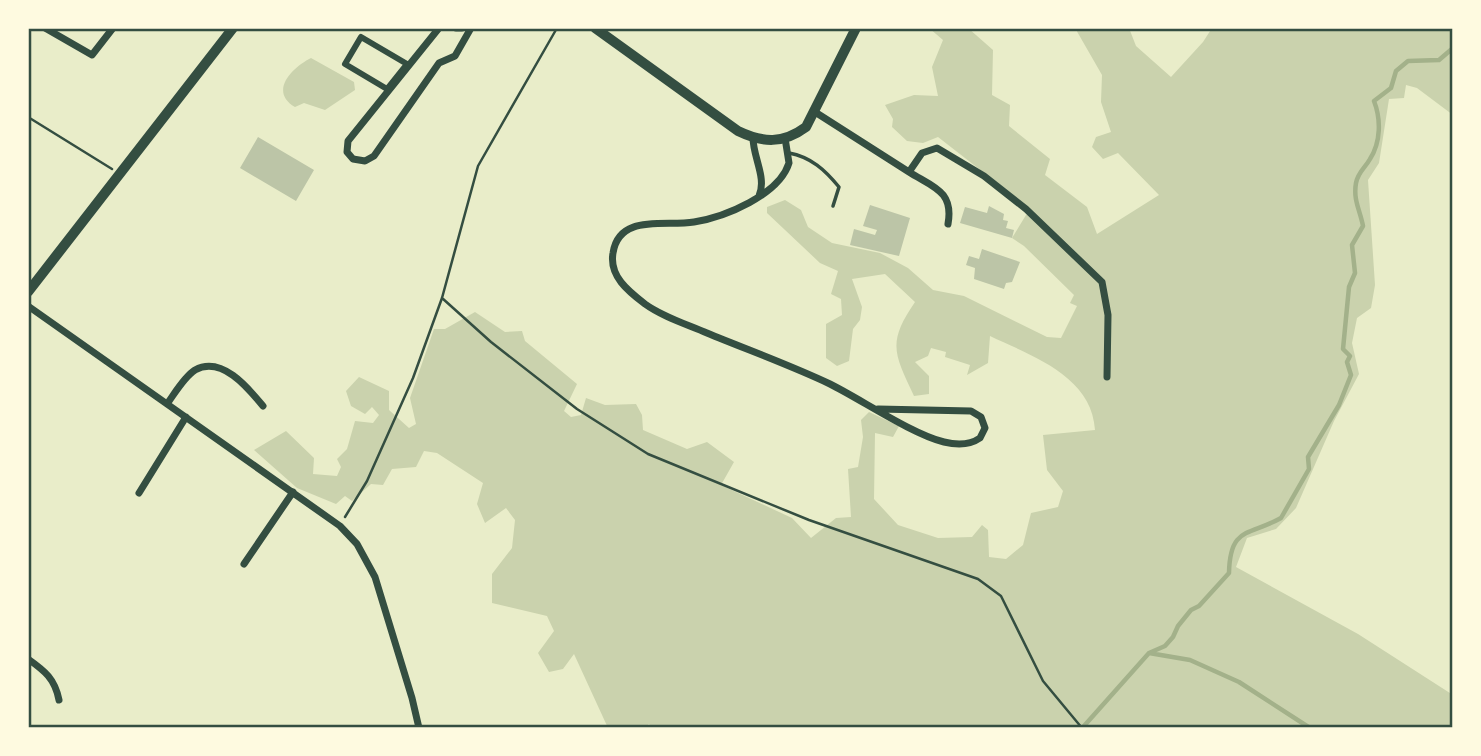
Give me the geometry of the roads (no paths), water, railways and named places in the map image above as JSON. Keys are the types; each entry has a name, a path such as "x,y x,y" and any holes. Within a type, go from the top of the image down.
{"street":[{"path":"45,28 92,55 113,28"},
{"path":"28,292 32,278 120,174 233,28"},
{"path":"439,28 348,141 347,152 353,159 365,160 374,156 439,63 456,56 471,28"},
{"path":"456,28 462,28"},
{"path":"595,28 738,131 753,138 785,138 806,127 856,28"},
{"path":"361,37 407,64 387,89 345,64 361,37"},
{"path":"815,112 946,196 951,207 948,223"},
{"path":"753,138 762,181 758,197"},
{"path":"785,138 789,163 782,178 758,197 692,222 633,226 622,234 614,247 612,261 615,274 634,296 656,312 828,383 878,409 946,442 975,442 985,428 981,417 971,411 878,409"},
{"path":"909,172 922,153 937,148 984,176 1026,209 1094,272 1102,282 1107,298 1107,377"},
{"path":"28,306 293,492 340,526 357,544 375,577 419,728"},
{"path":"167,404 195,370 206,367 217,368 239,380 263,406"},
{"path":"139,493 186,417"},
{"path":"244,564 293,492"},
{"path":"28,659 48,673 56,685 59,700"}],"lane":[{"path":"789,153 802,155 814,163 839,187 833,206"}],"waterway":[{"path":"1084,726 1149,653 1165,646 1191,610 1199,606 1229,573 1230,558 1237,540 1281,518 1309,469 1308,457 1339,405 1351,375 1347,362 1350,356 1343,349 1349,287 1355,273 1352,245 1363,226 1355,189 1358,176 1374,152 1378,138 1379,123 1374,101 1391,88 1396,71 1408,61 1439,60 1453,48"},
{"path":"1149,653 1190,660 1239,682 1310,728"}]}
